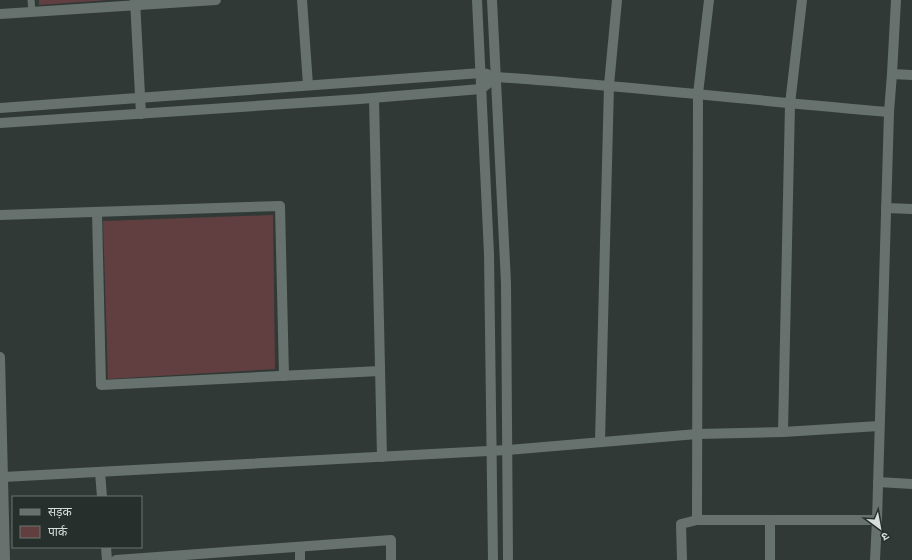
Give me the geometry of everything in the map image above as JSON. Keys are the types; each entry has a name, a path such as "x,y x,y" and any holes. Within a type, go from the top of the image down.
{"street":[{"path":"0,14 135,3 216,0"},
{"path":"302,0 308,85"},
{"path":"478,0 489,254 493,560"},
{"path":"492,0 506,283 508,560"},
{"path":"600,442 609,85 616,0"},
{"path":"697,520 698,94 709,0"},
{"path":"783,432 790,104 802,0"},
{"path":"875,560 889,112 896,0"},
{"path":"135,3 140,114"},
{"path":"0,108 481,73 496,76 609,85 790,104 889,112"},
{"path":"892,74 912,76"},
{"path":"0,123 374,98 482,89 496,76"},
{"path":"374,98 382,457"},
{"path":"0,215 280,206 284,376"},
{"path":"886,208 912,209"},
{"path":"96,212 101,385 380,371"},
{"path":"0,357 5,560"},
{"path":"3,477 492,451 697,434 783,432 880,426"},
{"path":"100,472 102,496"},
{"path":"878,482 912,484"},
{"path":"682,560 681,524 697,520 877,520"},
{"path":"770,520 770,560"},
{"path":"116,560 391,540 391,560"},
{"path":"300,546 300,560"},
{"path":"106,548 107,560"}],"lane":[{"path":"31,0 32,12"}],"green space":[{"path":"39,0 109,0 39,5"},
{"path":"273,215 275,369 108,379 103,221"}]}
